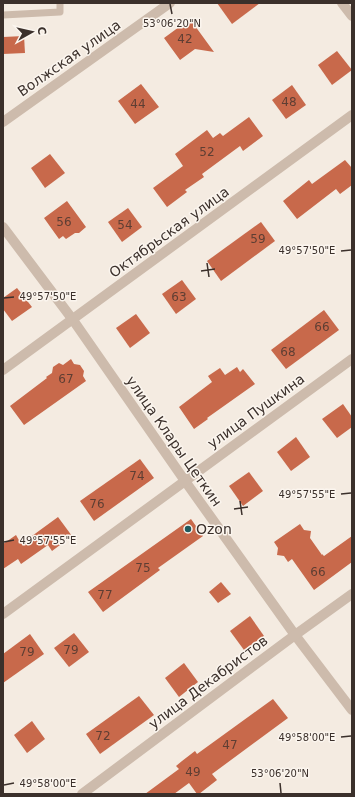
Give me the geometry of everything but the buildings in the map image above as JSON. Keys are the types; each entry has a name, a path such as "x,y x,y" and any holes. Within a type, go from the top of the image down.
{"street":[{"name":"Волжская улица","path":"3,122 170,3"},
{"path":"342,3 352,16"},
{"name":"Октябрьская улица","path":"3,370 352,115"},
{"name":"улица Клары Цеткин","path":"3,227 73,320 295,635 352,710"},
{"name":"улица Пушкина","path":"3,614 352,358"},
{"name":"улица Декабристов","path":"82,794 352,594"}],"lane":[{"path":"3,15 60,12 60,3"}],"place":[{"name":"Ozon","path":"188,529"}]}
